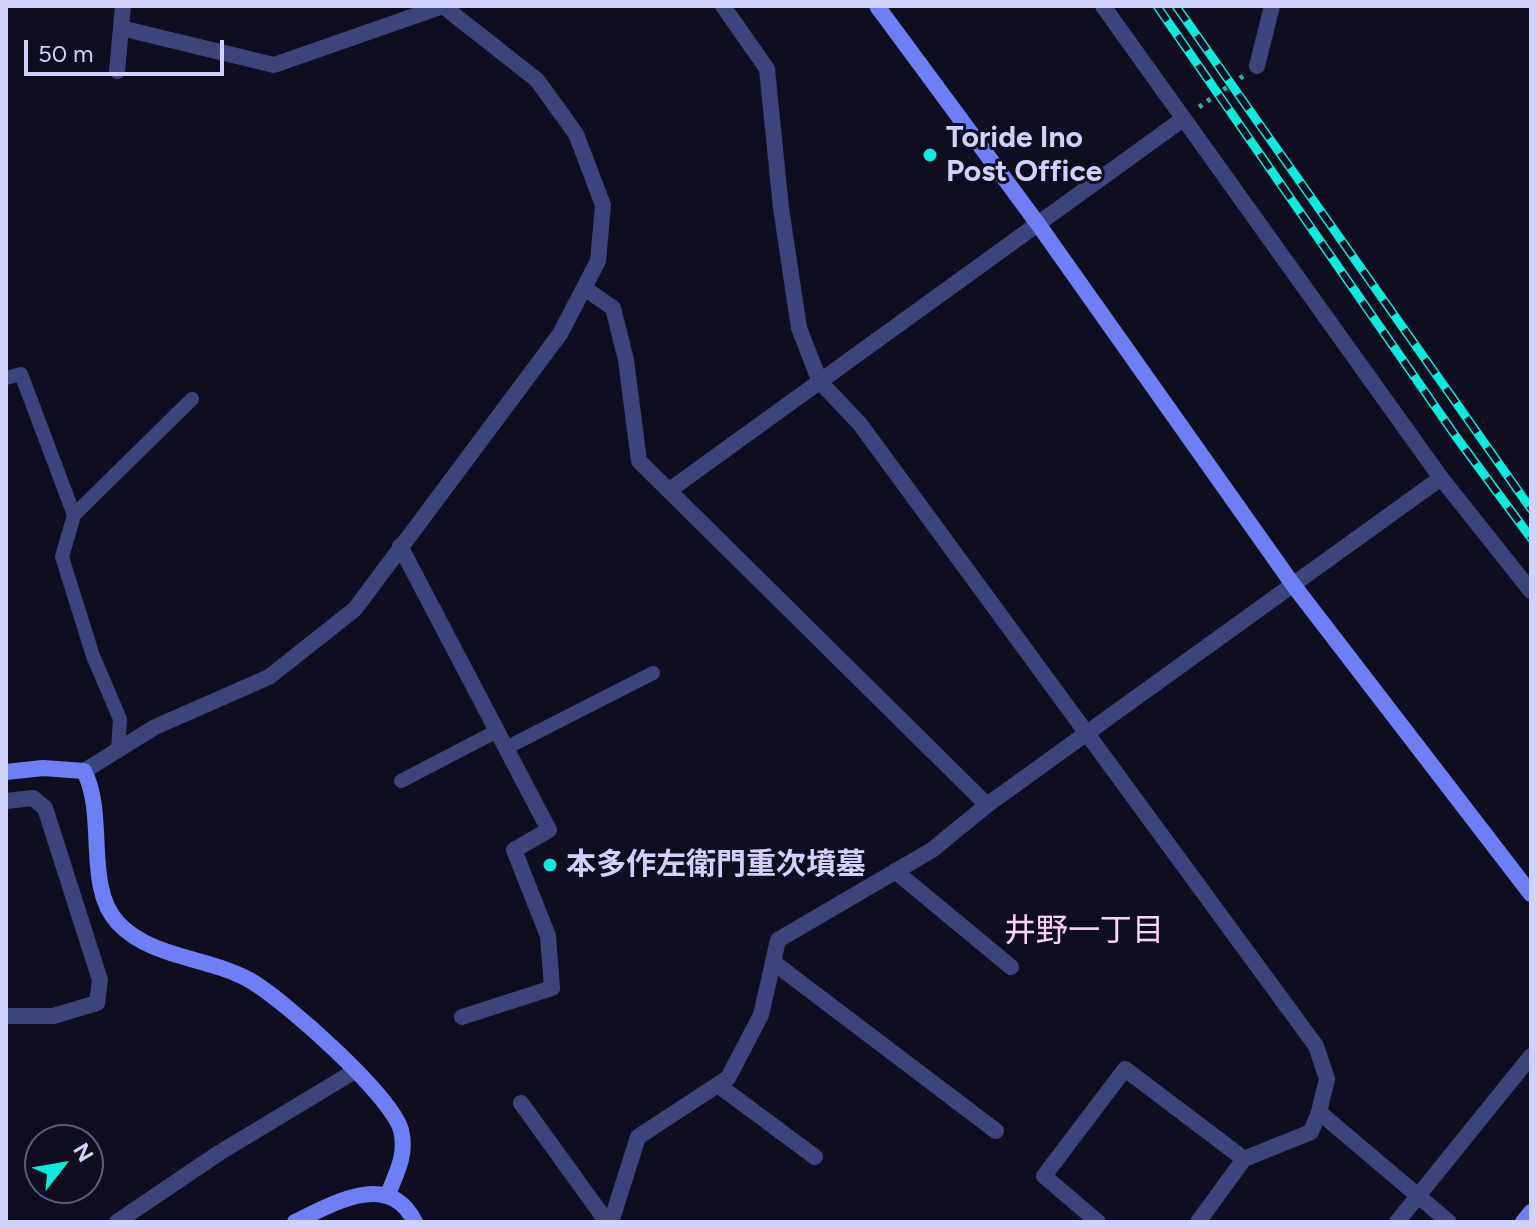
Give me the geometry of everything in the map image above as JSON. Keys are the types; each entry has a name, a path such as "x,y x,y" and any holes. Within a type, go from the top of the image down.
{"street":[{"path":"117,71 123,6"},
{"path":"6,772 43,768 84,771 155,727 269,677 355,609 560,334 598,261 603,205 576,134 537,80 443,6 274,65 121,28"},
{"path":"723,6 767,69 781,208 799,328 820,382 860,424 1085,735 1316,1046 1327,1079 1311,1132 1244,1159 1198,1222"},
{"path":"877,6 1038,224 1294,586 1531,894"},
{"path":"1103,6 1441,478 1531,591"},
{"path":"1257,66 1272,6"},
{"path":"671,489 1183,119"},
{"path":"584,288 613,308 626,360 639,461 671,489 987,805"},
{"path":"609,1222 638,1137 728,1078 761,1015 778,940 932,850 987,805 1441,478"},
{"path":"400,546 549,830 514,850 548,936 552,988 462,1017"},
{"path":"84,771 93,789 104,902 118,923 149,945 250,980 355,1071 392,1111 401,1130 403,1159 388,1194"},
{"path":"6,801 33,798 45,808 100,980 97,1003 53,1016 6,1016"},
{"path":"895,871 1011,967"},
{"path":"773,962 996,1131"},
{"path":"1397,1222 1531,1056"},
{"path":"1098,1222 1044,1176 1125,1069 1244,1159"},
{"path":"117,1222 219,1153 355,1071"},
{"path":"718,1085 815,1157"},
{"path":"521,1103 609,1222"},
{"path":"1319,1112 1449,1222"},
{"path":"295,1222 330,1205 366,1193 388,1194 403,1203 415,1222"},
{"path":"1523,1222 1531,1212"}],"lane":[{"path":"6,378 21,374 74,515"},
{"path":"118,750 120,719 93,656 62,557 74,515 192,399"},
{"path":"506,748 653,673"},
{"path":"401,781 497,731"}],"path":[{"path":"1183,119 1257,66"}],"railway":[{"path":"1157,6 1457,438 1531,538"},
{"path":"1176,6 1531,509"}],"place":[{"name":"Toride Ino Post Office","path":"930,155"},
{"name":"本多作左衛門重次墳墓","path":"550,865"}],"district":[{"name":"井野一丁目","path":"1084,932"}]}
